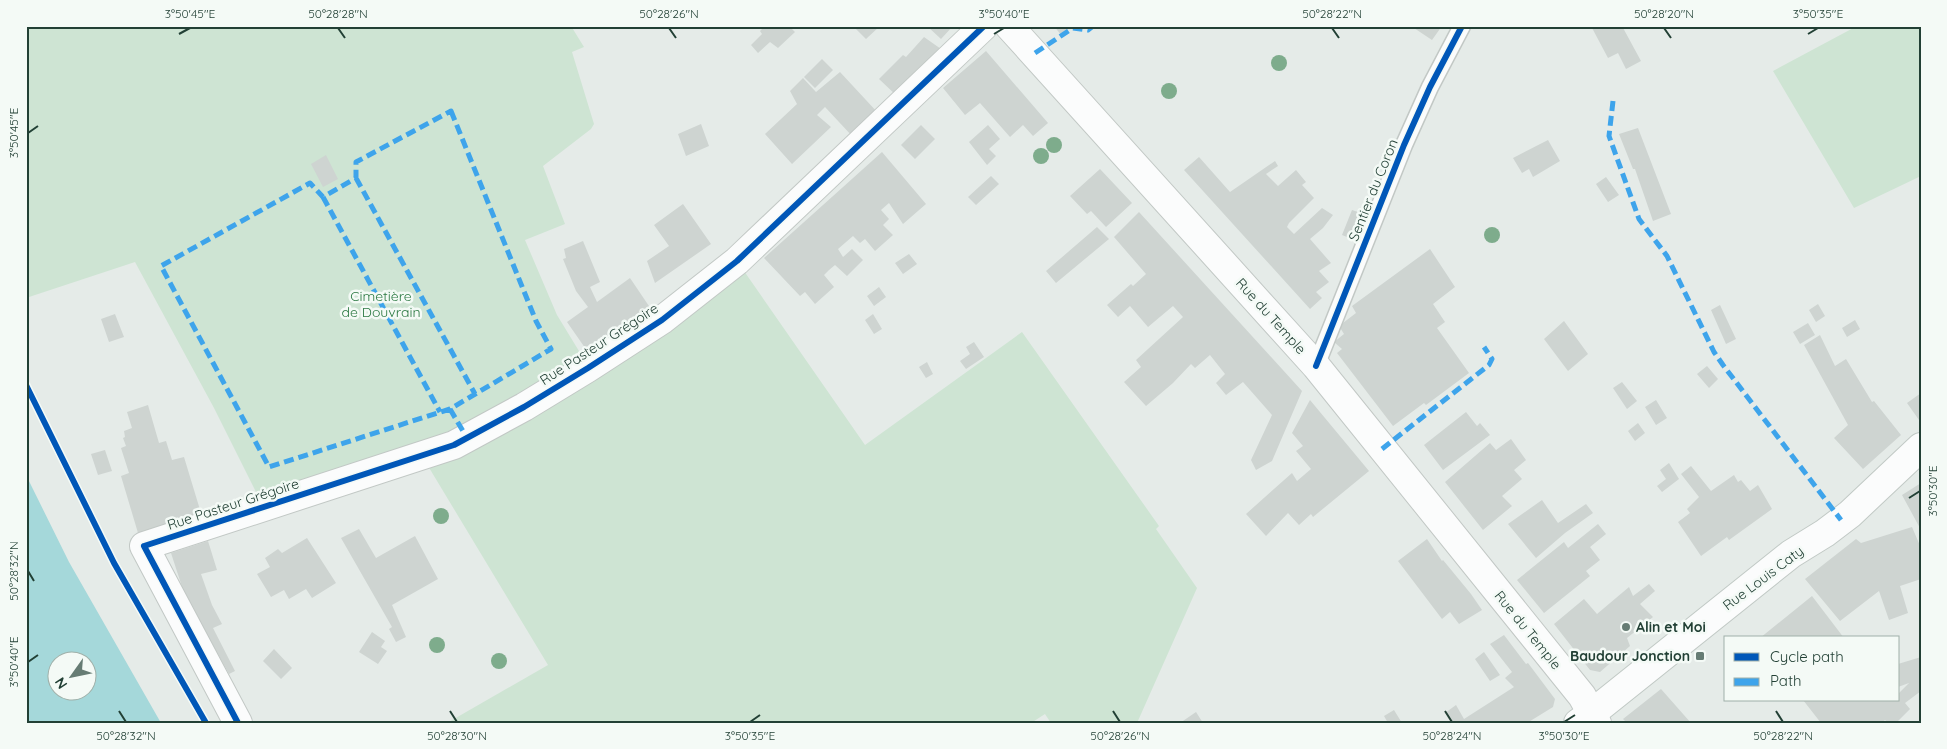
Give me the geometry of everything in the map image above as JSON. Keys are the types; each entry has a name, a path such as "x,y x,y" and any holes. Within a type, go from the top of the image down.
{"street":[{"name":"Rue Pasteur Grégoire","path":"238,723 144,546 454,445 498,422 588,368 662,320 737,261 984,26"},
{"name":"Rue du Temple","path":"1010,26 1316,366 1582,696 1588,720"},
{"name":"Rue Louis Caty","path":"1588,720 1792,554 1846,517 1921,447"}],"lane":[{"name":"Sentier du Coron","path":"1316,366 1404,145 1430,87 1462,26"}],"green space":[{"name":"Cimetière de Douvrain","path":"26,26 571,26 584,47 572,52 594,124 591,129 543,166 565,224 525,240 557,315 582,356 737,261 865,445 1022,332 1159,526 1156,529 1197,588 1137,723 1051,723 1045,714 1031,723 447,723 548,665 425,461 258,496 214,408 135,262 26,298"},
{"path":"1857,26 1921,26 1921,176 1854,208 1773,71"}],"water":[{"path":"26,475 69,562 161,723 26,723"}],"building":[{"path":"765,26 789,26 795,32 778,48 770,42 758,53 751,45 762,34 760,31"},
{"path":"853,26 880,26 866,39"},
{"path":"927,26 953,26 941,39"},
{"path":"1054,26 1072,26 1061,35"},
{"path":"1411,26 1442,26 1432,40"},
{"path":"1591,26 1622,26 1641,61 1626,69 1618,53 1608,58"},
{"path":"924,37 941,49 898,97 879,79 903,55 906,57"},
{"path":"986,51 1048,123 1033,136 1023,125 1010,137 980,103 965,115 943,88"},
{"path":"822,59 833,70 815,88 804,77"},
{"path":"840,72 878,113 853,137 825,107 817,115 831,127 792,164 765,134 797,104 790,91 803,78 816,92"},
{"path":"701,124 709,146 686,156 678,134"},
{"path":"921,125 935,139 915,159 901,145"},
{"path":"988,125 1000,139 989,149 996,156 987,165 969,142"},
{"path":"1638,128 1671,214 1653,221 1635,169 1633,169 1619,134"},
{"path":"1548,140 1560,161 1533,177 1529,169 1522,173 1513,158"},
{"path":"882,152 926,204 903,224 889,203 881,210 889,219 883,225 893,235 875,251 865,239 860,243 853,236 838,249 843,257 852,249 863,260 847,276 835,265 829,270 824,275 834,287 815,304 805,292 800,296 764,258"},
{"path":"326,155 338,179 323,187 311,164"},
{"path":"1199,157 1230,192 1275,161 1278,166 1266,174 1278,186 1296,170 1306,182 1302,185 1314,198 1289,223 1287,227 1294,234 1322,208 1333,215 1323,228 1310,239 1331,263 1319,271 1329,282 1316,292 1322,298 1310,309 1184,170"},
{"path":"1100,169 1132,203 1106,227 1091,211 1087,214 1070,196"},
{"path":"991,176 999,184 976,205 968,197"},
{"path":"1606,177 1619,195 1608,202 1596,184"},
{"path":"683,204 711,244 655,283 647,261 669,246 654,225"},
{"path":"1352,210 1367,215 1357,241 1342,235"},
{"path":"1139,212 1302,391 1272,461 1256,470 1251,460 1272,415 1243,382 1226,395 1216,383 1225,374 1210,355 1195,368 1191,364 1173,383 1146,406 1124,382 1141,367 1136,360 1183,317 1173,306 1148,327 1130,306 1118,317 1107,305 1131,284 1133,286 1146,274 1114,237"},
{"path":"1097,227 1109,239 1056,283 1046,271"},
{"path":"583,241 600,282 590,287 597,302 630,278 653,312 590,355 567,322 588,307 576,291 563,259 566,258 564,249"},
{"path":"1430,249 1455,287 1433,304 1445,322 1437,328 1469,373 1426,405 1424,403 1393,426 1337,353 1342,349 1334,342 1344,334 1339,326 1356,313 1352,306"},
{"path":"909,254 917,264 903,274 895,263"},
{"path":"879,287 886,297 874,306 867,296"},
{"path":"1818,304 1825,316 1816,322 1809,310"},
{"path":"1720,305 1736,339 1726,344 1711,310"},
{"path":"115,314 124,337 109,342 101,319"},
{"path":"873,314 882,329 874,334 865,320"},
{"path":"1855,320 1860,329 1847,337 1842,328"},
{"path":"1564,321 1588,354 1568,371 1544,339"},
{"path":"1808,323 1815,335 1800,344 1793,332"},
{"path":"1820,335 1835,366 1846,359 1872,402 1874,401 1901,435 1863,469 1834,438 1848,425 1804,345"},
{"path":"974,342 984,357 966,369 960,361 970,354 966,347"},
{"path":"927,362 933,374 926,378 919,367"},
{"path":"1707,366 1718,379 1709,388 1697,374"},
{"path":"1622,382 1637,401 1627,409 1613,388"},
{"path":"1921,393 1921,419 1919,420 1907,403"},
{"path":"1310,400 1369,471 1313,517 1311,514 1299,525 1288,513 1266,536 1246,514 1292,473 1297,481 1311,469 1296,451 1303,446 1292,433"},
{"path":"1656,400 1667,418 1656,425 1645,407"},
{"path":"148,405 159,443 166,441 172,460 184,457 201,513 138,533 121,476 129,473 121,448 126,446 123,438 125,437 124,431 132,428 127,412"},
{"path":"1466,412 1477,426 1480,423 1490,435 1443,470 1424,445"},
{"path":"1638,423 1645,433 1635,441 1628,431"},
{"path":"1511,439 1526,460 1514,470 1522,479 1502,496 1512,506 1483,530 1445,482 1490,443 1496,450"},
{"path":"105,450 112,471 98,475 91,454"},
{"path":"1669,463 1679,479 1662,492 1657,486 1666,479 1660,470"},
{"path":"1691,466 1711,491 1734,475 1738,482 1741,480 1750,491 1758,485 1772,509 1729,540 1727,537 1701,556 1678,522 1690,513 1687,509 1699,497 1681,474"},
{"path":"1921,483 1921,530 1902,495"},
{"path":"1542,500 1558,523 1586,504 1593,513 1565,533 1536,558 1508,524"},
{"path":"1598,524 1606,534 1590,547 1600,560 1586,571 1590,576 1544,613 1517,580 1564,542 1568,548"},
{"path":"1912,527 1921,548 1921,579 1900,586 1908,613 1889,620 1879,591 1840,621 1805,579 1856,539 1861,543"},
{"path":"359,529 376,558 415,536 438,579 392,605 406,637 396,642 389,629 392,627 341,538"},
{"path":"307,538 336,583 312,598 306,589 289,599 284,590 271,597 257,574 270,567 265,558 278,549 282,553"},
{"path":"1427,539 1442,561 1471,594 1482,610 1459,624 1450,612 1442,619 1398,561"},
{"path":"208,541 217,570 201,574 212,605 222,624 213,628 235,671 229,674 184,593 171,553"},
{"path":"1649,584 1655,591 1640,604 1653,617 1627,638 1630,646 1600,672 1590,670 1554,624 1584,599 1597,614 1629,587 1633,596"},
{"path":"1812,596 1842,636 1762,636"},
{"path":"372,632 385,641 381,647 387,651 378,664 359,652"},
{"path":"1504,635 1555,699 1553,707 1527,723 1451,723 1445,713 1456,705 1464,719 1514,687 1505,678 1512,672 1490,644"},
{"path":"274,649 292,668 281,679 263,661"},
{"path":"1484,652 1500,675 1490,681 1475,659"},
{"path":"1921,657 1921,691 1905,703 1910,709 1896,723 1888,723 1885,720 1882,723 1873,723 1871,721 1869,723 1821,723 1805,702 1900,702 1900,692 1909,683 1900,686 1900,663"},
{"path":"1661,689 1691,723 1627,723 1623,719"},
{"path":"1394,710 1402,723 1388,723 1384,716"},
{"path":"1196,712 1203,723 1180,723"}],"marked path":[{"path":"1035,53 1073,28 1088,30 1093,26"},
{"path":"1613,101 1609,136 1639,219 1667,256 1714,352 1841,520"},
{"path":"451,111 536,321 551,349 450,409 269,467 161,266 310,183 323,197 356,178 356,162 451,111"},
{"path":"356,178 475,394"},
{"path":"323,197 440,412"},
{"path":"1382,449 1489,365 1492,359 1484,347"},
{"path":"450,409 467,438"}],"cycle path":[{"path":"238,723 144,546 454,445 524,407 588,368 662,320 737,261 984,26"},
{"path":"1316,366 1404,145 1430,87 1462,26"},
{"path":"26,385 114,563 206,723"}],"place":[{"name":"Alin et Moi","path":"1626,627"},
{"name":"Baudour Jonction","path":"1700,656"}]}
